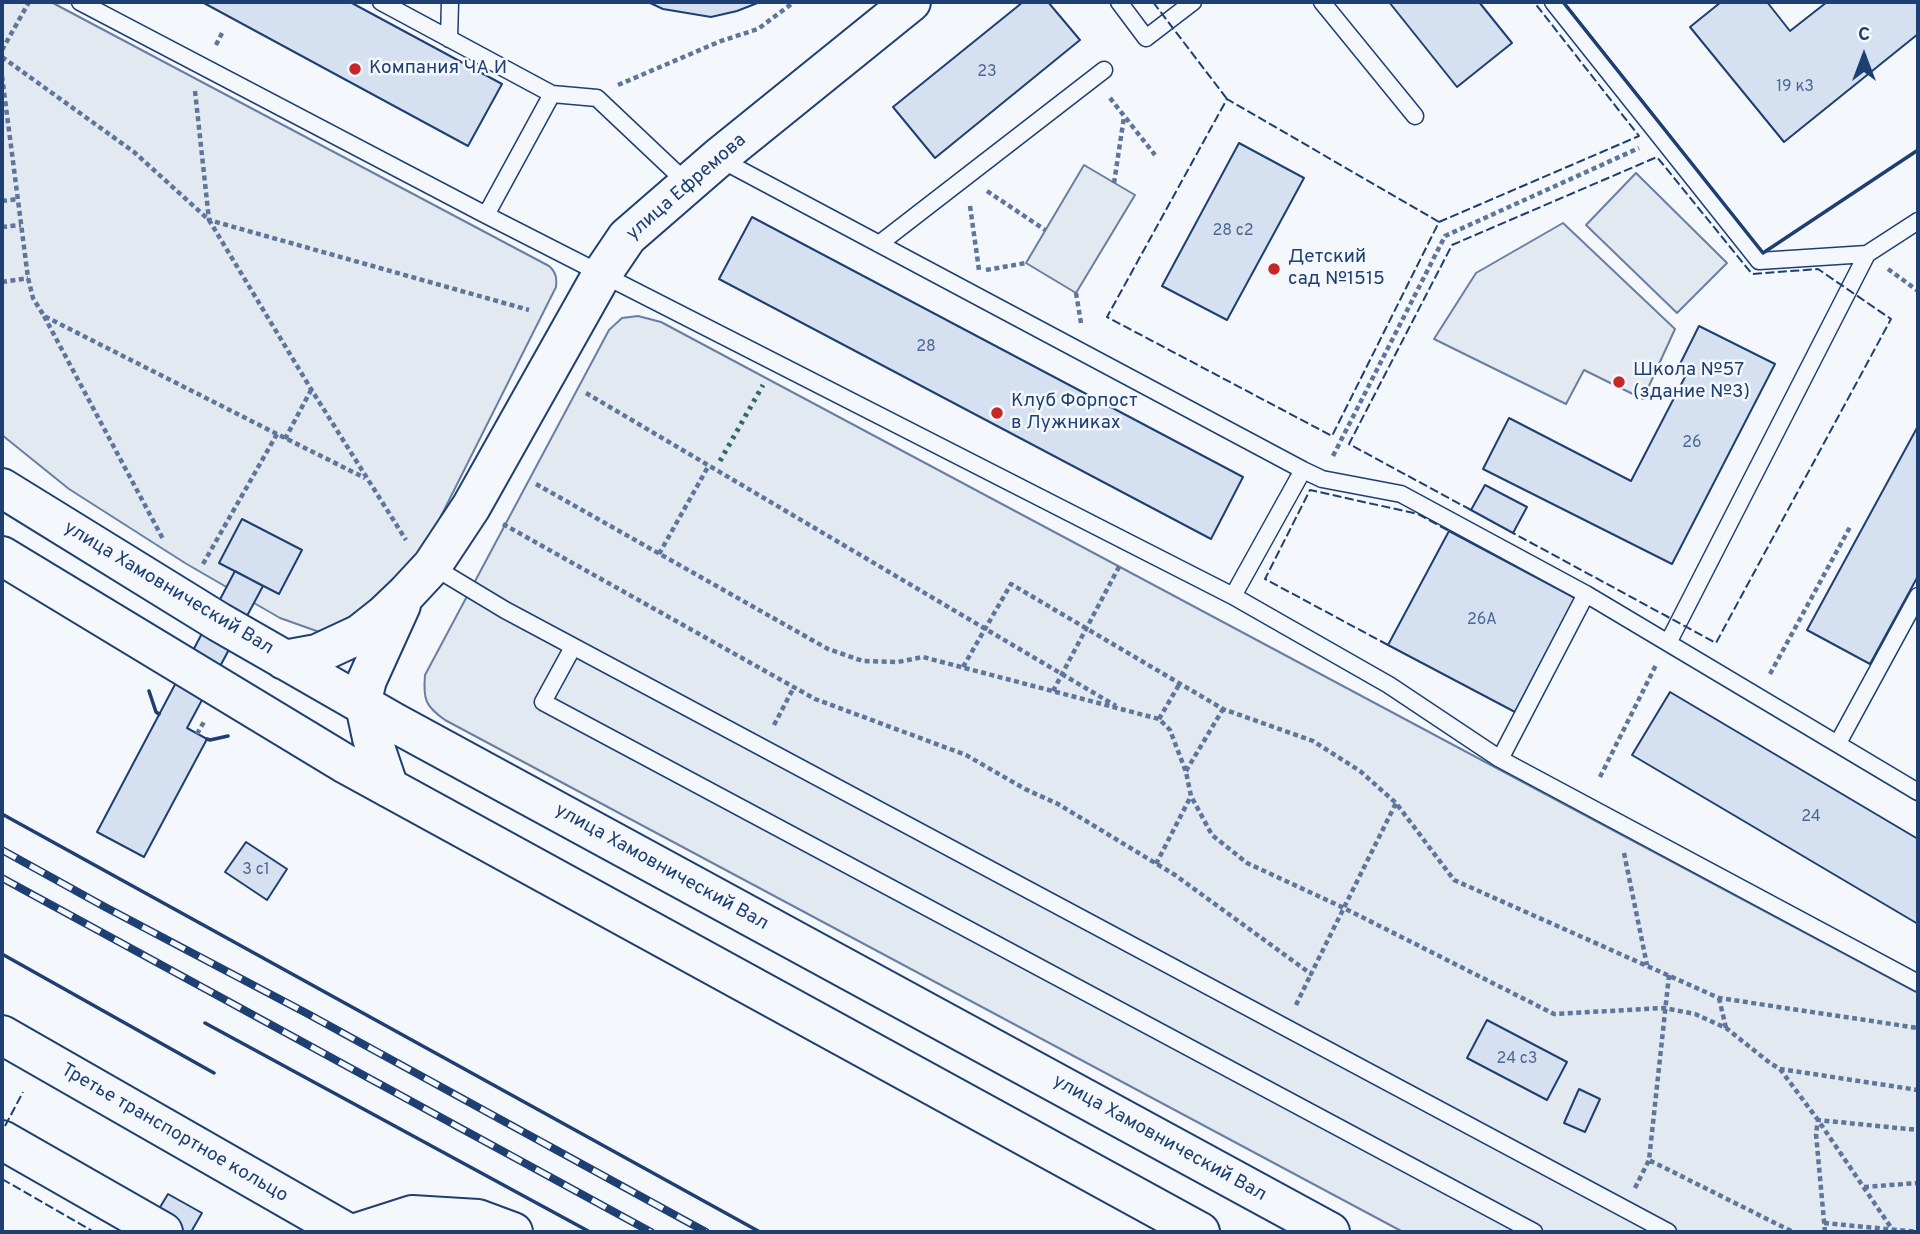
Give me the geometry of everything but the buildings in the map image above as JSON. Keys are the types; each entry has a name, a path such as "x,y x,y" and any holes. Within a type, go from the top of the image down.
{"main road":[{"name":"улица Ефремова","path":"380,715 363,696 367,680 422,558 471,507 602,274 627,237 898,6"},
{"path":"2,467 78,534"},
{"name":"улица Хамовнический Вал","path":"2,488 219,622 380,715 1330,1232"},
{"path":"2,555 344,764 1200,1232"},
{"name":"улица Ефремова","path":"388,788 372,738 422,558"},
{"name":"улица Ефремова","path":"284,660 317,654 360,634 406,594"},
{"name":"Третье транспортное кольцо","path":"2,1035 346,1232"},
{"path":"2,1140 153,1228"},
{"path":"359,1232 412,1215 478,1219 513,1232"}],"lane":[{"path":"80,2 486,215 1233,596 1389,685 1500,759 1918,983"},
{"path":"381,2 552,94 597,98 688,184"},
{"path":"449,39 450,2"},
{"path":"1119,2 1146,38 1193,2"},
{"path":"1322,2 1415,116"},
{"path":"1553,2 1759,261 1867,254 1918,221"},
{"path":"879,244 1099,74"},
{"path":"486,215 552,94"},
{"path":"718,158 1303,470 1322,479 1401,494 1586,594 1918,792"},
{"path":"1668,643 1867,254"},
{"path":"1233,596 1303,470"},
{"path":"422,558 505,610 573,647 1668,1232"},
{"path":"1500,759 1586,594"},
{"path":"1839,743 1918,596"},
{"path":"573,647 543,702 1534,1232"}],"path":[{"path":"2,50 29,2"},
{"path":"597,98 599,93 709,46 758,29 794,2"},
{"path":"2,57 134,152 209,220 367,478 422,558"},
{"path":"1099,74 1124,116 1155,156"},
{"path":"2,76 33,298 163,539"},
{"path":"195,88 209,220"},
{"path":"1114,183 1124,116"},
{"path":"1322,479 1445,236 1661,138"},
{"path":"967,177 1045,230"},
{"path":"967,177 979,272 1026,262"},
{"path":"2,201 18,199"},
{"path":"209,220 528,310"},
{"path":"2,227 21,225"},
{"path":"1867,254 1918,291"},
{"path":"2,282 29,278"},
{"path":"44,316 367,478"},
{"path":"285,439 311,389"},
{"path":"586,393 1121,709"},
{"path":"203,564 277,434"},
{"path":"659,554 709,465"},
{"path":"536,484 828,649 863,661 898,662 923,657 1159,719 1170,730 1186,772 1191,796 1212,835 1247,863 1344,908 1554,1014 1664,1007 1695,1014 1726,1028 1780,1069 1918,1090"},
{"path":"471,507 814,699 966,755 1058,804 1175,875 1311,974"},
{"path":"1758,695 1850,527"},
{"path":"1053,691 1130,544"},
{"path":"963,667 1011,584 1223,709 1313,741 1360,771 1396,803 1454,880 1719,998 1918,1028"},
{"path":"1600,777 1668,643"},
{"path":"1159,719 1180,683"},
{"path":"762,747 794,687"},
{"path":"1186,772 1223,709"},
{"path":"197,733 206,716"},
{"path":"1156,864 1191,796"},
{"path":"1285,1027 1396,803"},
{"path":"1624,825 1620,837 1647,965"},
{"path":"1668,975 1649,1160 1793,1232"},
{"path":"1719,998 1726,1028"},
{"path":"1780,1069 1893,1231"},
{"path":"1818,1120 1918,1130"},
{"path":"1818,1120 1816,1134 1825,1232"},
{"path":"1863,1187 1918,1183"},
{"path":"1824,1223 1918,1232"}],"shaded area":[{"path":"2,2 51,2 549,266 553,271 556,287 423,552 398,592 325,634 280,618 185,563 69,489 2,435"},
{"path":"1084,165 1135,195 1076,293 1026,263"},
{"path":"1636,173 1727,263 1677,313 1586,225"},
{"path":"1563,223 1675,329 1643,399 1584,370 1566,404 1434,339 1476,273"},
{"path":"638,316 661,322 1918,993 1918,1232 1403,1232 445,720 429,706 424,690 425,675 609,330 622,318"}],"railway":[{"path":"2,850 706,1232"},
{"path":"2,878 651,1232"}],"hedge":[{"path":"720,461 763,385"}],"fence":[{"path":"1153,2 1227,99"},
{"path":"1439,222 1227,99 1107,317 1332,436 1439,222 1639,136 1534,2"},
{"path":"1471,510 1349,444 1452,245 1657,157 1752,274 1818,269 1891,319 1716,643 1513,533"},
{"path":"1388,645 1265,579 1310,490 1418,514 1449,531"},
{"path":"5,1126 23,1092"},
{"path":"2,1179 94,1232"}],"wall":[{"path":"1563,2 1763,253 1918,150"},
{"path":"149,691 159,714"},
{"path":"207,739 228,736"},
{"path":"2,814 760,1232"},
{"path":"2,954 214,1073"},
{"path":"205,1023 590,1232"}],"place":[{"name":"Компания ЧА И","path":"355,69"},
{"name":"Детский сад №1515","path":"1274,269"},
{"name":"Школа №57 (здание №3)","path":"1619,382"},
{"name":"Клуб Форпост в Лужниках","path":"997,413"}]}
